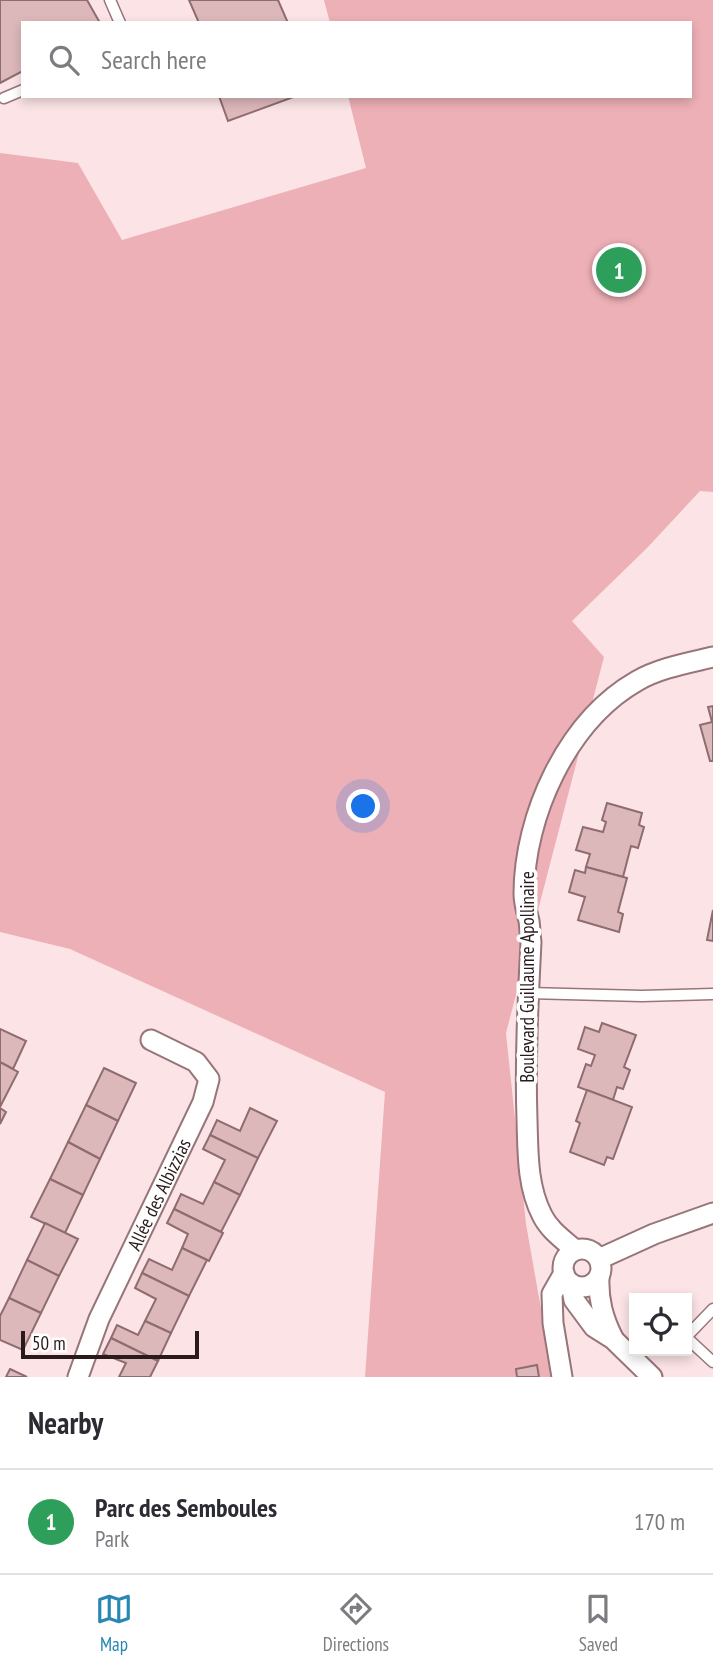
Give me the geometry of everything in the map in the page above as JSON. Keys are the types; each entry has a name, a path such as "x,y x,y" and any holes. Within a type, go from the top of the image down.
{"street":[{"name":"Boulevard Guillaume Apollinaire","path":"575,1251 548,1226 531,1187 526,1094 531,942 524,897 530,837 541,798 566,752 590,720 617,694 639,680 668,668 713,657"},
{"name":"Allée des Albizzias","path":"78,1377 99,1319 203,1102 209,1079 196,1062 151,1040"},
{"path":"567,1278 577,1287 590,1286 599,1268 654,1234 713,1213"},
{"path":"613,1339 603,1319 598,1292 599,1268 589,1251 575,1251 567,1256 564,1262 574,1300 594,1327 613,1339 652,1377"},
{"path":"562,1377 553,1323 552,1294 567,1278"}],"lane":[{"path":"110,0 119,21"},
{"path":"4,98 21,91"},
{"path":"528,993 642,996 713,994"},
{"path":"692,1331 713,1308"},
{"path":"692,1342 713,1362"}],"shaded area":[{"path":"324,0 713,0 713,492 700,491 647,548 572,621 604,657 506,1033 526,1224 553,1377 365,1377 385,1092 70,949 0,932 0,153 78,163 122,240 366,168 348,98 692,98 692,21 329,21"}],"building":[{"path":"0,0 87,0 99,21 21,21 21,72 0,83"},
{"path":"189,0 278,0 287,21 198,21"},
{"path":"220,98 291,98 228,121"},
{"path":"713,706 713,761 710,761 700,725 712,722 708,707"},
{"path":"607,803 642,813 639,825 644,827 638,848 631,846 623,877 586,867 590,854 576,850 583,827 603,832 606,822 602,820"},
{"path":"586,867 627,878 618,912 623,914 619,932 578,920 585,897 569,892 575,870 585,873"},
{"path":"713,910 713,941 707,940"},
{"path":"602,1023 636,1035 624,1067 630,1070 623,1089 617,1087 613,1100 578,1087 586,1064 591,1066 595,1055 578,1049 585,1027 599,1032"},
{"path":"0,1029 26,1041 13,1069 0,1062"},
{"path":"0,1062 18,1072 0,1107"},
{"path":"104,1068 136,1083 118,1121 86,1105"},
{"path":"587,1090 632,1107 613,1159 607,1157 604,1165 570,1152 580,1123 576,1121"},
{"path":"86,1105 118,1121 100,1159 68,1142"},
{"path":"0,1108 6,1112 0,1124"},
{"path":"250,1108 277,1121 258,1158 210,1135 217,1120 240,1131"},
{"path":"210,1135 258,1158 240,1195 214,1182 225,1160 203,1149"},
{"path":"68,1142 100,1159 83,1195 50,1179"},
{"path":"50,1179 83,1195 65,1233 31,1217"},
{"path":"214,1182 240,1195 221,1232 174,1209 181,1194 203,1204"},
{"path":"174,1209 223,1233 209,1261 182,1248 188,1234 167,1223"},
{"path":"45,1223 78,1239 59,1276 27,1260"},
{"path":"182,1248 207,1260 189,1296 142,1273 149,1259 172,1270"},
{"path":"27,1260 59,1276 41,1313 9,1298"},
{"path":"142,1273 189,1296 171,1333 145,1321 156,1299 135,1288"},
{"path":"9,1298 41,1313 23,1350 0,1340 0,1316"},
{"path":"145,1321 171,1333 158,1361 111,1338 117,1325 138,1335"},
{"path":"111,1338 158,1361 150,1377 119,1377 126,1363 103,1354"},
{"path":"537,1365 539,1377 517,1377 516,1369"},
{"path":"10,1369 27,1377 6,1377"}],"place":[{"name":"Parc des Semboules","path":"619,270"}]}
